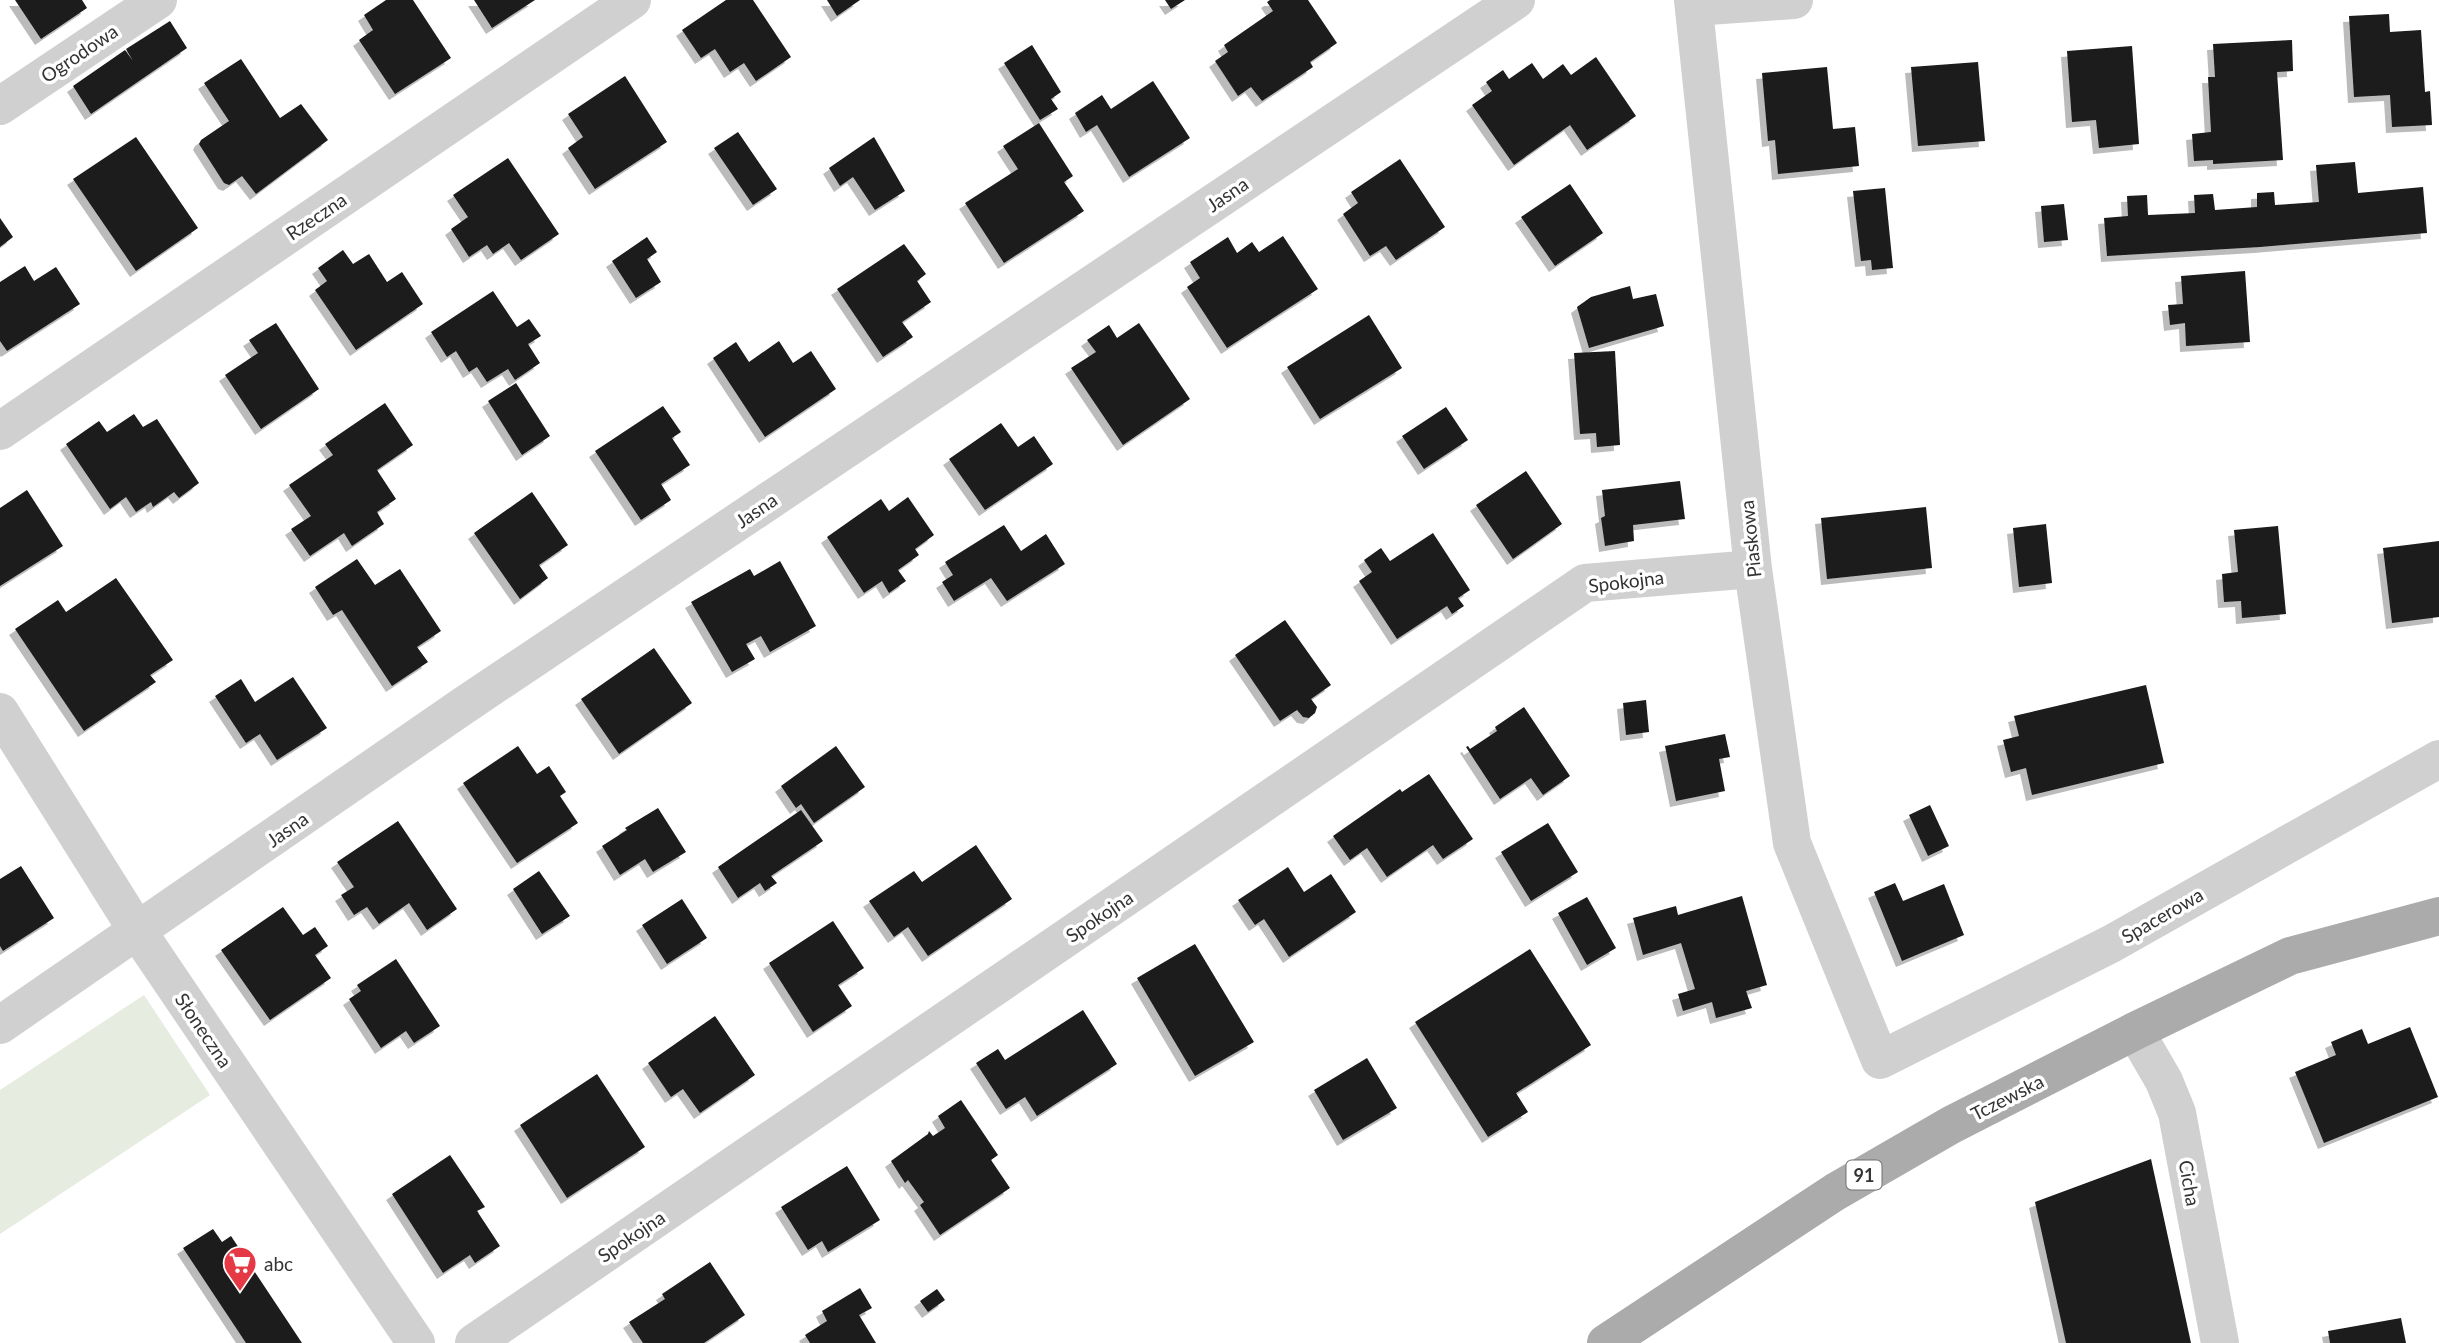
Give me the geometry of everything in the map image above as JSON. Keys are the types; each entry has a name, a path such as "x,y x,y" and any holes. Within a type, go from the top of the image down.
{"main road":[{"name":"Tczewska","path":"1606,1343 1835,1192 1951,1125 2290,956 2439,916"}],"street":[{"name":"Ogrodowa","path":"0,106 158,0"},
{"name":"Rzeczna","path":"0,431 632,0"},
{"name":"Jasna","path":"0,1025 463,706 1516,0"},
{"path":"1693,4 1794,0"},
{"name":"Piaskowa","path":"1693,4 1753,569 1792,843 1880,1060"},
{"name":"Spokojna","path":"474,1343 1585,583 1753,569"},
{"name":"Słoneczna","path":"0,712 138,932 416,1343"},
{"name":"Spacerowa","path":"1880,1060 2111,944 2439,759"},
{"name":"Cicha","path":"2135,1031 2164,1081 2178,1113 2220,1343"}],"shaded area":[{"path":"144,995 210,1095 0,1234 0,1090"}],"building":[{"path":"15,0 82,0 87,8 41,39"},
{"path":"386,0 413,0 451,58 395,94 359,40 373,30 364,15"},
{"path":"474,0 535,0 492,28"},
{"path":"726,0 753,0 791,57 756,81 744,63 730,72 715,49 701,58 682,30"},
{"path":"827,0 860,0 837,16"},
{"path":"1165,0 1185,0 1171,9"},
{"path":"1308,0 1337,43 1310,62 1313,67 1262,101 1251,87 1238,96 1215,61 1228,52 1224,45 1273,11 1267,2"},
{"path":"2389,14 2390,32 2421,30 2425,92 2430,91 2432,125 2392,127 2390,95 2354,97 2349,16"},
{"path":"170,21 187,48 91,114 73,86 125,50 133,61 126,49"},
{"path":"2292,40 2293,71 2277,72 2283,160 2213,164 2213,160 2194,161 2192,134 2211,132 2208,77 2215,77 2213,44"},
{"path":"1032,45 1061,92 1051,99 1058,109 1040,120 1004,63"},
{"path":"2132,46 2139,144 2099,148 2096,120 2072,122 2067,51"},
{"path":"1596,57 1636,116 1587,150 1570,125 1514,165 1472,105 1492,91 1486,82 1503,70 1509,79 1532,63 1543,79 1563,64 1571,75"},
{"path":"241,59 280,118 301,104 328,140 256,194 242,176 229,185 224,183 199,144 229,121 204,83"},
{"path":"1978,62 1985,141 1918,146 1911,67"},
{"path":"1827,67 1833,129 1855,127 1859,166 1778,174 1775,140 1768,141 1762,73"},
{"path":"625,76 667,142 595,189 568,148 583,137 568,114"},
{"path":"1153,81 1190,138 1129,177 1097,125 1086,132 1075,113 1102,95 1111,109"},
{"path":"1039,123 1073,176 1064,182 1084,211 1004,263 965,203 1018,169 1003,146"},
{"path":"738,132 777,189 753,205 714,148"},
{"path":"136,137 198,228 136,271 73,179"},
{"path":"874,137 905,191 875,210 853,177 840,186 829,168"},
{"path":"508,158 559,234 521,260 509,243 493,254 487,245 469,257 451,229 468,217 453,195"},
{"path":"1400,159 1445,227 1396,260 1386,246 1370,256 1343,214 1358,203 1351,192"},
{"path":"2355,162 2358,193 2423,187 2427,233 2107,256 2104,218 2128,216 2127,196 2147,195 2148,215 2195,213 2194,195 2213,194 2215,210 2257,207 2257,193 2274,192 2275,205 2319,202 2316,165"},
{"path":"1570,184 1603,233 1555,266 1521,217"},
{"path":"1885,188 1893,268 1872,270 1871,260 1861,261 1853,191"},
{"path":"2064,204 2068,240 2044,242 2041,206"},
{"path":"0,218 13,237 0,247"},
{"path":"1283,236 1318,289 1227,348 1187,287 1200,278 1190,262 1228,237 1237,253 1252,242 1259,252"},
{"path":"647,237 657,252 647,259 661,282 636,298 612,261"},
{"path":"904,244 926,274 917,281 931,302 902,322 913,337 883,357 837,289"},
{"path":"343,250 353,264 369,254 387,282 402,272 423,304 356,350 315,290 327,281 318,268"},
{"path":"25,266 34,281 56,267 80,304 7,351 0,341 0,282"},
{"path":"2245,271 2250,342 2186,346 2185,323 2170,325 2168,305 2183,304 2181,276"},
{"path":"1630,286 1633,299 1656,294 1664,326 1589,348 1577,307 1591,297"},
{"path":"493,291 517,327 529,319 541,336 528,344 540,363 515,380 508,369 487,382 477,367 469,372 456,351 447,357 431,332"},
{"path":"1369,315 1402,368 1320,419 1287,367"},
{"path":"276,323 319,389 261,429 225,375 258,353 249,340"},
{"path":"1139,323 1190,399 1123,445 1071,368 1096,352 1087,340 1109,325 1117,338"},
{"path":"779,341 793,363 811,351 836,389 765,437 713,358 736,342 749,362"},
{"path":"1615,351 1620,445 1597,447 1596,433 1580,434 1574,353"},
{"path":"516,383 550,436 522,455 488,401"},
{"path":"385,403 413,445 377,470 396,499 377,512 384,524 352,546 344,533 310,556 291,529 311,516 289,485 333,455 325,444"},
{"path":"663,406 681,432 672,438 690,465 661,484 671,500 641,520 595,451"},
{"path":"1446,407 1468,440 1424,469 1402,436"},
{"path":"134,414 143,427 157,419 199,483 179,498 174,492 153,507 151,502 136,512 126,497 110,509 66,444 99,421 107,432"},
{"path":"1001,423 1018,447 1034,436 1053,464 985,510 949,459"},
{"path":"1526,471 1562,524 1513,559 1476,505"},
{"path":"1680,481 1685,519 1633,525 1634,541 1605,546 1601,518 1605,516 1602,490"},
{"path":"27,490 63,546 0,586 0,508"},
{"path":"532,492 568,545 539,565 548,578 520,599 474,533"},
{"path":"908,497 934,535 915,549 919,555 898,570 906,581 889,593 882,581 864,593 827,537 881,499 889,511"},
{"path":"1926,507 1932,568 1827,579 1821,518"},
{"path":"2046,524 2052,583 2019,587 2013,528"},
{"path":"1004,525 1021,551 1046,534 1065,564 1007,601 991,578 954,601 942,582 953,575 945,562"},
{"path":"2278,526 2286,614 2242,618 2241,601 2224,602 2222,574 2238,572 2234,530"},
{"path":"1433,533 1470,590 1458,598 1464,606 1452,614 1447,606 1397,639 1359,581 1372,572 1364,560 1381,548 1390,561"},
{"path":"2439,541 2439,617 2392,623 2383,548"},
{"path":"357,559 375,585 400,569 441,631 417,647 428,662 392,686 342,610 333,615 315,587"},
{"path":"780,561 816,626 770,652 761,636 746,644 755,659 732,672 691,602 750,569 754,576"},
{"path":"116,578 173,660 150,675 156,682 84,731 15,629 58,600 66,612"},
{"path":"1285,620 1331,685 1311,699 1317,707 1309,718 1303,717 1297,710 1280,721 1235,655"},
{"path":"654,648 692,703 619,754 581,699"},
{"path":"293,677 327,728 277,760 260,734 246,743 215,696 241,679 255,702"},
{"path":"2146,685 2164,763 2032,795 2026,768 2011,772 2003,740 2019,736 2014,716"},
{"path":"1646,700 1649,732 1626,735 1623,703"},
{"path":"1524,707 1570,776 1543,795 1531,778 1500,799 1466,747 1470,749 1497,731 1495,727"},
{"path":"1725,734 1730,757 1719,759 1725,791 1676,801 1665,746"},
{"path":"518,746 537,774 549,766 566,792 560,796 578,823 517,863 463,783"},
{"path":"836,746 865,787 814,823 801,804 796,808 781,786"},
{"path":"1429,774 1473,839 1443,859 1433,845 1387,877 1367,848 1350,860 1333,836 1400,789 1402,792"},
{"path":"1930,805 1949,846 1928,856 1909,815"},
{"path":"658,808 686,852 653,872 645,859 620,875 602,846"},
{"path":"801,810 823,841 771,876 777,883 765,891 760,883 738,898 718,867"},
{"path":"398,821 457,909 427,930 409,903 379,924 367,907 354,915 341,895 354,887 337,862"},
{"path":"1548,823 1578,872 1531,901 1501,852"},
{"path":"976,845 1012,899 928,956 908,927 894,937 869,901 914,871 922,882"},
{"path":"21,866 54,918 3,951 0,946 0,879"},
{"path":"1288,867 1304,892 1331,874 1356,912 1289,957 1264,919 1255,925 1238,900"},
{"path":"539,871 570,916 542,934 513,889"},
{"path":"1895,883 1903,901 1944,884 1964,935 1902,961 1874,892"},
{"path":"1742,896 1767,985 1746,991 1752,1008 1716,1018 1712,1002 1683,1011 1678,994 1695,989 1681,943 1643,955 1633,918 1676,906 1678,915"},
{"path":"1587,897 1616,948 1587,965 1558,913"},
{"path":"682,899 707,938 667,964 642,925"},
{"path":"283,907 303,935 315,927 328,946 315,955 331,978 270,1020 221,950"},
{"path":"833,921 864,968 838,985 852,1006 813,1032 769,963"},
{"path":"1195,944 1254,1042 1195,1076 1137,978"},
{"path":"1530,949 1591,1045 1516,1093 1528,1112 1488,1137 1415,1022"},
{"path":"396,959 440,1026 414,1043 406,1031 381,1048 349,999 361,991 357,985"},
{"path":"1083,1010 1117,1064 1037,1116 1025,1097 1006,1109 976,1063 998,1049 1005,1060"},
{"path":"715,1016 755,1075 700,1113 683,1089 671,1097 648,1063"},
{"path":"2410,1027 2438,1097 2324,1143 2295,1072 2336,1055 2331,1042 2362,1029 2368,1044"},
{"path":"1367,1058 1397,1108 1343,1140 1314,1090"},
{"path":"597,1074 645,1147 567,1198 520,1125"},
{"path":"961,1100 998,1155 991,1160 1010,1188 940,1235 920,1205 924,1202 908,1180 905,1183 891,1161 929,1131 933,1136 945,1128 938,1116"},
{"path":"450,1155 485,1207 477,1211 500,1246 475,1263 470,1255 443,1273 392,1194"},
{"path":"2151,1159 2191,1343 2066,1343 2035,1202"},
{"path":"847,1166 880,1220 828,1252 822,1241 808,1250 781,1207"},
{"path":"213,1229 222,1242 231,1236 302,1343 246,1343 183,1248"},
{"path":"710,1262 745,1315 704,1343 643,1343 629,1322 665,1299 662,1294"},
{"path":"860,1288 872,1308 859,1315 876,1343 810,1343 805,1335 827,1321 822,1311"},
{"path":"937,1289 945,1300 928,1312 920,1301"},
{"path":"2401,1318 2406,1343 2330,1343 2328,1331"}],"place":[{"name":"abc","path":"240,1293"}]}
